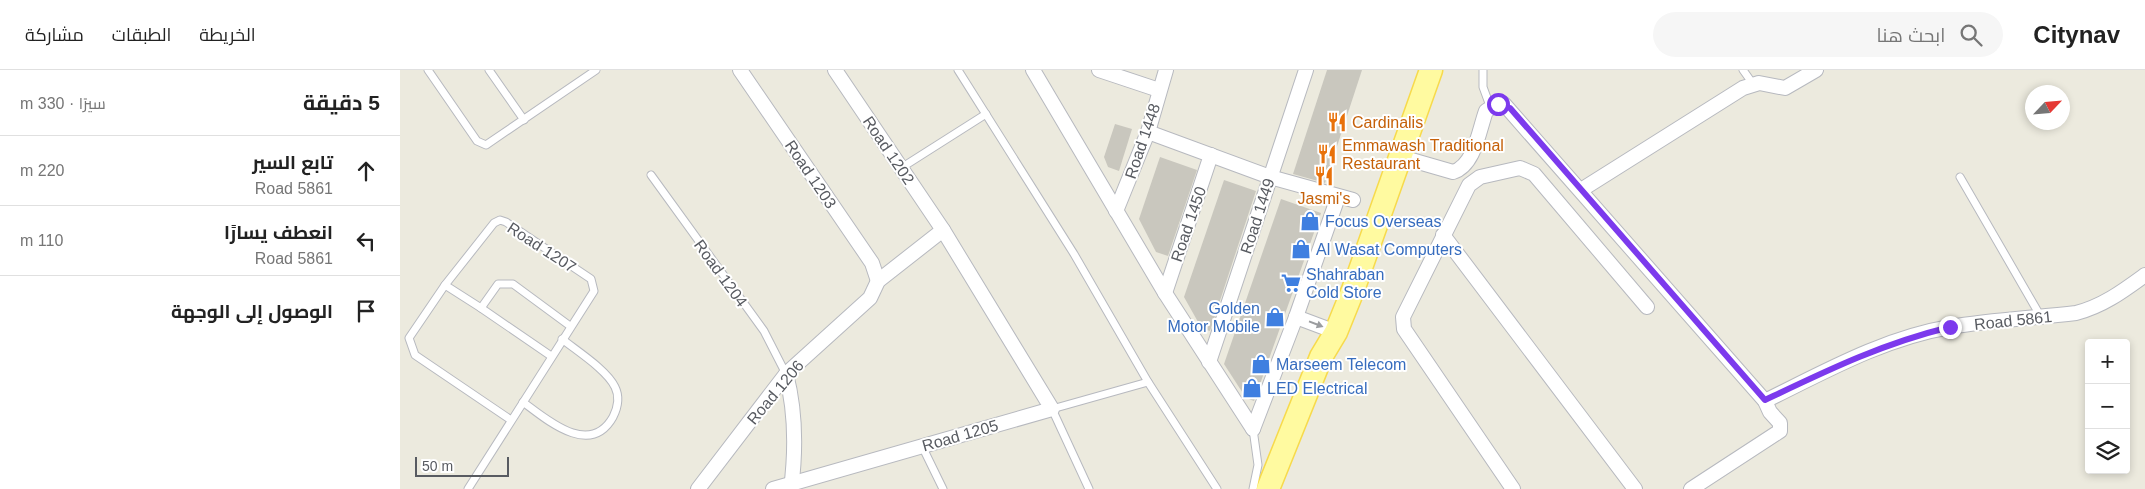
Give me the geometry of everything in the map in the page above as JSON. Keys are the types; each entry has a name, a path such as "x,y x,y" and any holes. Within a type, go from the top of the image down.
{"main road":[{"path":"1279,489 1328,364 1336,332 1431,70"},
{"path":"1268,489 1320,358 1336,332"}],"street":[{"name":"Road 1203","path":"740,70 872,263 878,281"},
{"name":"Road 1202","path":"835,70 943,230 1052,409"},
{"path":"1033,70 1165,293 1252,429"},
{"path":"1099,70 1159,90"},
{"name":"Road 1448","path":"1116,211 1148,132 1166,70"},
{"name":"Road 1449","path":"1209,362 1306,70"},
{"path":"1581,190 1742,88 1759,83 1785,88 1816,70"},
{"path":"1401,157 1453,172 1459,170 1468,161 1486,111 1494,105 1510,108 1765,400 1770,412 1780,423 1780,431 1691,489"},
{"path":"1148,132 1270,177 1353,200"},
{"name":"Road 1450","path":"1165,293 1211,155"},
{"path":"1513,489 1404,329 1402,322 1469,185 1480,176 1520,168 1534,174 1647,307"},
{"path":"1252,429 1296,317 1338,197"},
{"path":"878,281 943,230"},
{"path":"1443,235 1635,489"},
{"name":"Road 5861","path":"1765,400 1854,357 1894,342 1950,327 2041,317 2091,309 2107,302 2145,275"},
{"name":"Road 1206","path":"698,489 786,374 870,298 878,281"},
{"path":"1296,317 1336,332"},
{"path":"786,374 794,420 795,446 791,486"},
{"name":"Road 1205","path":"773,489 791,486 1052,409"}],"lane":[{"path":"428,70 481,144 490,143 596,70"},
{"path":"489,70 524,120"},
{"path":"958,70 1074,254 1148,382 1217,489"},
{"path":"1483,70 1482,86 1494,105"},
{"path":"1743,70 1753,84"},
{"path":"901,168 986,114"},
{"name":"Road 1204","path":"651,175 764,331 786,374"},
{"path":"1960,177 2041,317"},
{"name":"Road 1207","path":"445,285 494,223 500,220 506,222 590,279 594,290 468,489"},
{"path":"481,308 493,288 498,284 508,283 570,326"},
{"path":"511,420 415,354 410,346 410,338 445,285 551,356"},
{"path":"522,402 557,428 572,434 595,432 612,419 617,407 618,396 612,382 562,339"},
{"name":"Road 1205","path":"1052,409 1148,382"},
{"path":"1052,409 1089,489"},
{"path":"1252,429 1258,465 1253,489"},
{"path":"922,446 943,489"}],"building":[{"path":"1327,70 1362,70 1325,183 1293,174"},
{"path":"1115,124 1132,129 1119,171 1108,167 1104,157"},
{"path":"1160,157 1197,170 1168,256 1156,252 1139,219"},
{"path":"1224,180 1256,191 1210,331 1202,329 1184,297"},
{"path":"1281,199 1321,213 1254,401 1246,398 1224,364"}],"place":[{"name":"Cardinalis","path":"1337,122"},
{"name":"Emmawash Traditional Restaurant","path":"1327,154"},
{"name":"Jasmi's","path":"1324,176"},
{"name":"Focus Overseas","path":"1310,221"},
{"name":"Al Wasat Computers","path":"1301,249"},
{"name":"Shahraban Cold Store","path":"1291,283"},
{"name":"Golden Motor Mobile","path":"1275,317"},
{"name":"Marseem Telecom","path":"1261,364"},
{"name":"LED Electrical","path":"1252,388"}],"route":[{"path":"1498,104 1504,104 1510,108 1765,400 1854,357 1894,342 1950,327"}]}
